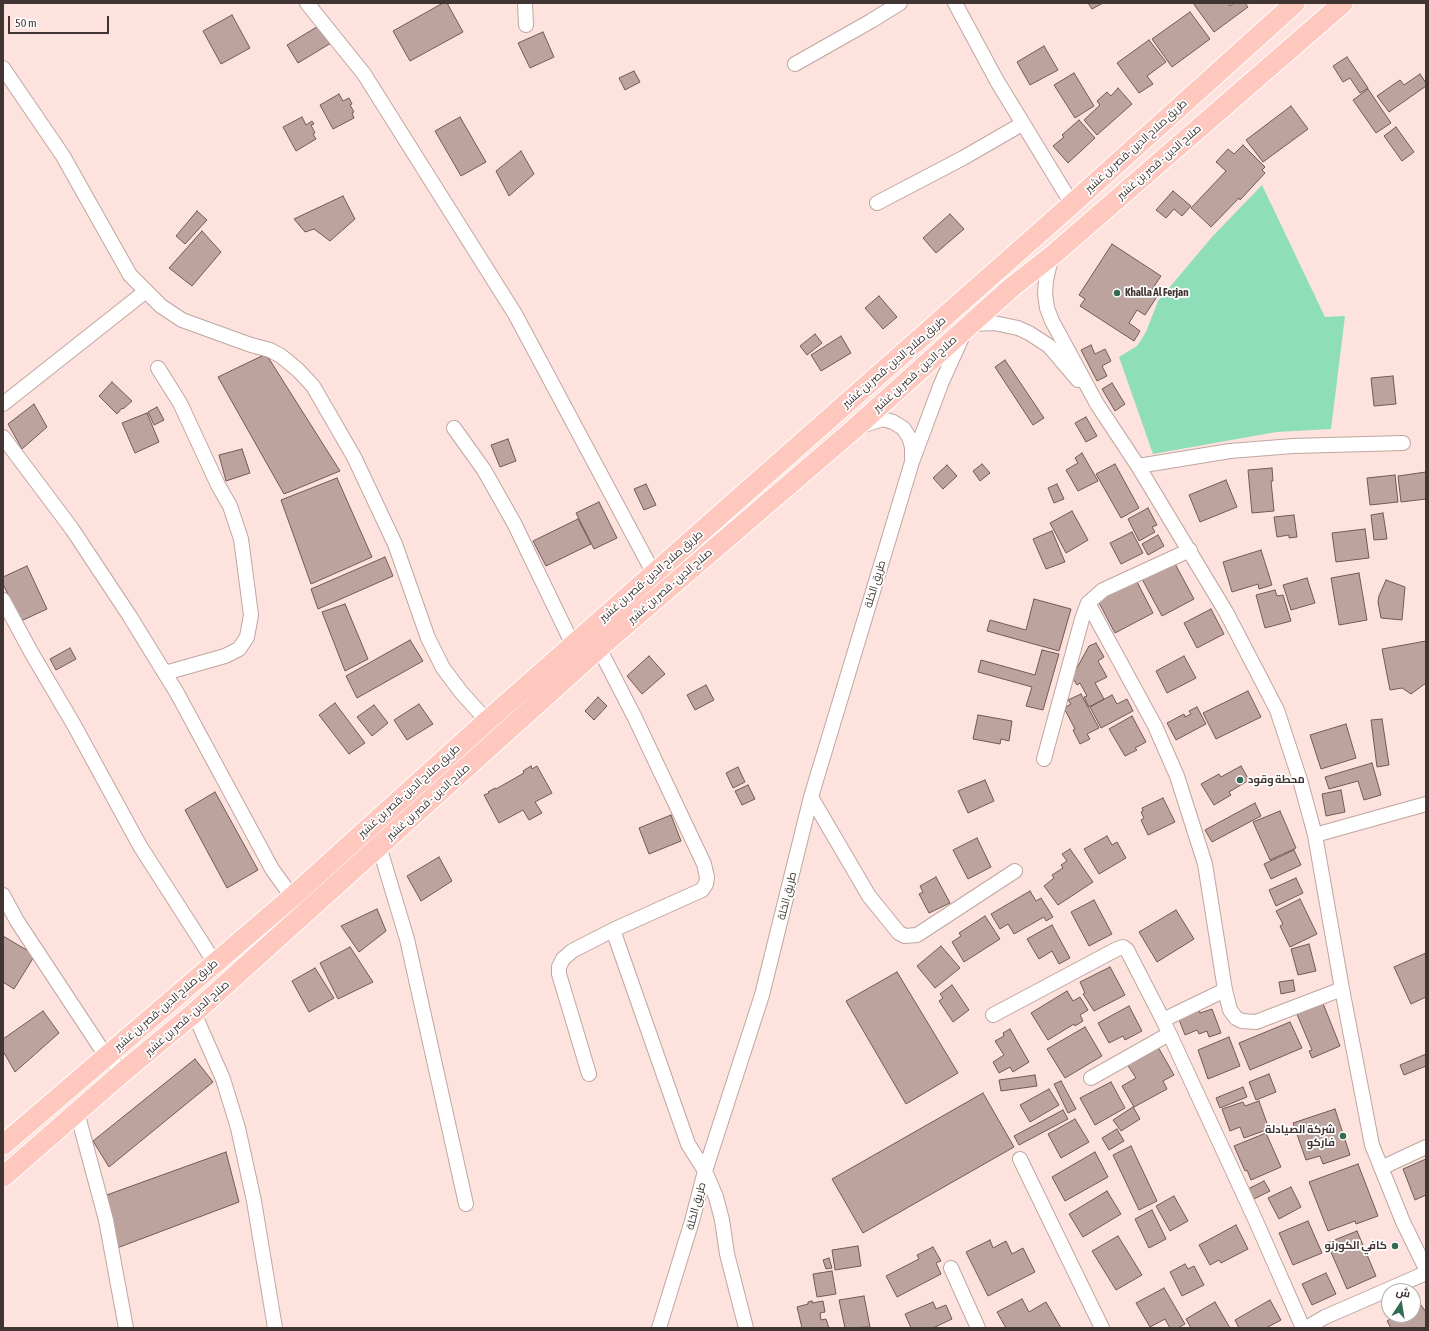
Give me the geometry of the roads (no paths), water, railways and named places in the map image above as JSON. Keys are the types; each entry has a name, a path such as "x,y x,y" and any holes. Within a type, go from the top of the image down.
{"highway":[{"name":"طريق صلاح الدين -قصر بن غشير","path":"3,1145 292,897 487,721 1072,204 1296,3"},
{"name":"صلاح الدين - قصر بن غشير","path":"3,1177 123,1072 194,1013 599,648 854,429 1012,287 1054,254 1343,3"}],"street":[{"path":"307,3 364,74 515,314 654,574"},
{"path":"524,3 526,25"},
{"path":"796,64 871,22 900,3"},
{"path":"955,3 1022,124 1072,204"},
{"path":"3,68 63,156 130,275 161,306 182,320 251,345 270,350 281,356 298,370 313,386 354,457 394,544 428,638 443,668 461,692 487,721"},
{"path":"878,203 963,158 1022,124"},
{"path":"1054,254 1048,267 1046,280 1047,308 1052,321 1097,404 1138,466 1226,612 1277,710 1300,780 1315,835 1342,989 1372,1145 1403,1222 1426,1269"},
{"path":"3,404 146,291"},
{"path":"968,327 994,323 1023,330 1039,338 1049,346 1097,404"},
{"name":"طريق الخلة","path":"659,1328 706,1170 762,995 811,797 912,462 941,384 968,327"},
{"path":"158,368 180,403 218,485 230,506 241,539 251,616 247,637 239,649 225,656 164,673"},
{"name":"طريق الخلة","path":"854,429 883,419 893,422 903,428 909,437 912,447 912,462"},
{"path":"454,428 484,470 514,523 573,645"},
{"path":"3,437 72,529 129,615 177,693 272,869 292,897"},
{"path":"1138,466 1230,451 1293,446 1403,443"},
{"path":"1044,759 1082,619 1088,603 1103,590 1190,550"},
{"path":"3,600 31,652 74,725 140,846 215,962"},
{"path":"1088,603 1155,726 1177,776 1206,864 1225,990 1230,1010 1236,1018 1242,1021 1256,1022 1342,989"},
{"path":"589,1074 558,967 563,959 572,950 702,890 706,884 707,877 704,864 635,718 599,648"},
{"path":"811,797 869,896 899,933 906,936 917,935 1015,871"},
{"path":"1315,835 1426,804"},
{"path":"379,846 407,939 466,1204"},
{"path":"3,895 10,922 106,1056 123,1072"},
{"path":"613,930 688,1144 706,1170 716,1196 746,1328"},
{"path":"993,1015 1116,948 1123,947 1127,950 1163,1020 1304,1328 1325,1317 1426,1273"},
{"path":"1163,1020 1225,990"},
{"path":"194,1013 223,1079 238,1128 254,1201 274,1328"},
{"path":"1091,1078 1169,1034"},
{"path":"77,1112 106,1220 126,1328"},
{"path":"1381,1168 1426,1147"},
{"path":"1020,1159 1102,1328"},
{"path":"951,1268 978,1328"}],"place":[{"name":"Khalla Al Ferjan","path":"1117,293"},
{"name":"محطة وقود","path":"1240,780"},
{"name":"شركة الصيادلة فاركو","path":"1343,1136"},
{"name":"كافي الكورنو","path":"1395,1246"}]}
